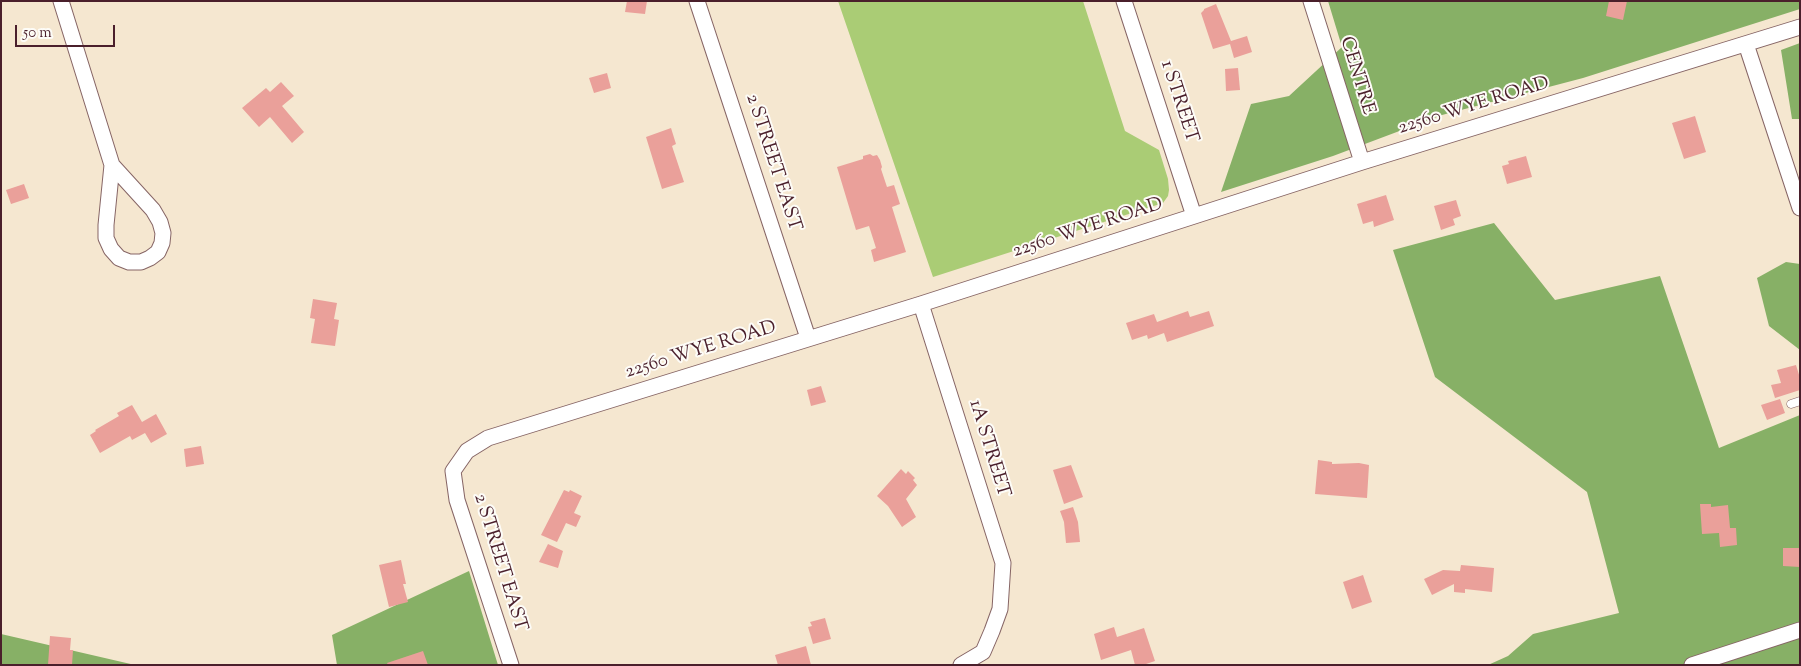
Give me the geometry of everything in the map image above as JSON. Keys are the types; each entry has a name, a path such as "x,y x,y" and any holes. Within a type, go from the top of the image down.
{"street":[{"path":"60,1 112,166 106,238 111,249 119,258 129,262 141,262 158,252 162,244 160,222 154,210 112,166"},
{"name":"2 STREET EAST","path":"697,1 808,338"},
{"name":"1 STREET","path":"1124,1 1194,216"},
{"name":"CENTRE","path":"1311,1 1362,162"},
{"name":"22560 WYE ROAD","path":"453,471 467,451 488,438 922,304 1362,162 1800,27"},
{"path":"1746,44 1800,208"},
{"name":"1A STREET","path":"922,304 1003,563 1000,609 984,652 961,665"},
{"name":"2 STREET EAST","path":"453,471 457,500 511,665"},
{"path":"1692,665 1800,630"}],"lane":[{"path":"1790,404 1800,401"}],"green space":[{"path":"838,1 1083,1 1125,131 1159,150 1168,179 1168,196 1163,203 933,277"},
{"path":"1328,1 1800,1 1800,9 1583,78 1442,115 1333,156 1221,192 1251,104 1289,96 1342,47"},
{"path":"1800,43 1800,119 1792,119 1781,50"},
{"path":"1494,223 1555,300 1660,276 1719,448 1800,415 1800,665 1488,665 1508,656 1533,634 1619,613 1587,492 1435,377 1393,250"},
{"path":"1786,262 1800,264 1800,350 1769,326 1757,278"},
{"path":"469,571 498,665 337,665 332,635"},
{"path":"1,634 135,665 1,665"}],"building":[{"path":"627,1 647,1 645,14 625,12"},
{"path":"1609,1 1627,1 1623,20 1606,16"},
{"path":"1216,4 1231,41 1247,36 1252,52 1234,58 1230,44 1213,49 1201,13 1204,9"},
{"path":"1238,68 1240,90 1226,91 1225,69"},
{"path":"607,73 611,88 594,93 589,78"},
{"path":"281,82 294,96 282,106 304,132 292,143 270,117 259,127 242,108 266,88 270,92"},
{"path":"1695,116 1706,152 1684,159 1672,123"},
{"path":"671,128 676,144 672,146 684,182 662,189 646,137"},
{"path":"870,154 873,156 877,155 880,160 887,187 894,185 900,204 892,207 906,252 874,262 871,250 876,248 869,226 856,230 837,167 863,159 863,156"},
{"path":"1526,156 1532,177 1507,184 1502,166 1509,164 1508,161"},
{"path":"24,184 29,198 11,204 6,190"},
{"path":"1386,195 1394,220 1374,227 1373,221 1363,224 1357,204"},
{"path":"1456,200 1461,216 1453,219 1455,225 1441,230 1434,206"},
{"path":"313,299 337,303 334,319 339,320 335,346 311,343 315,319 310,318"},
{"path":"1188,311 1190,317 1209,311 1214,326 1167,342 1164,333 1148,339 1147,335 1132,340 1126,323 1154,314 1157,322"},
{"path":"1796,365 1800,378 1800,390 1775,398 1771,385 1781,383 1777,370"},
{"path":"821,386 826,402 811,406 807,390"},
{"path":"1780,399 1785,413 1767,420 1761,405"},
{"path":"132,405 142,422 156,414 167,434 151,443 145,433 132,440 130,436 100,453 90,435 119,416 117,413"},
{"path":"201,446 204,464 186,467 184,449"},
{"path":"1318,460 1332,462 1332,464 1359,463 1369,465 1367,498 1315,494"},
{"path":"1071,465 1083,497 1064,504 1053,470"},
{"path":"901,469 906,474 908,471 915,478 913,480 917,485 906,499 916,517 902,527 888,506 877,496"},
{"path":"564,490 569,492 570,490 582,496 574,513 581,516 576,527 566,523 557,542 541,535"},
{"path":"1700,504 1711,504 1711,507 1728,505 1730,528 1736,528 1737,545 1720,547 1719,533 1702,534"},
{"path":"1073,507 1078,522 1080,542 1066,543 1064,522 1060,511"},
{"path":"548,544 563,551 558,568 539,562"},
{"path":"1783,548 1800,548 1800,567 1783,566"},
{"path":"401,560 406,584 403,584 408,602 389,607 379,565"},
{"path":"1461,565 1494,568 1492,592 1465,589 1465,593 1454,592 1454,584 1432,595 1424,579 1443,570 1460,571"},
{"path":"1363,575 1372,602 1352,609 1343,582"},
{"path":"825,618 831,639 813,644 808,627 812,626 810,622"},
{"path":"1114,627 1117,637 1144,628 1155,661 1143,665 1135,665 1131,650 1101,660 1094,634"},
{"path":"50,636 71,638 70,650 73,650 72,665 48,665"},
{"path":"806,646 811,665 778,665 775,655"},
{"path":"423,651 428,665 388,665 387,663"}]}
